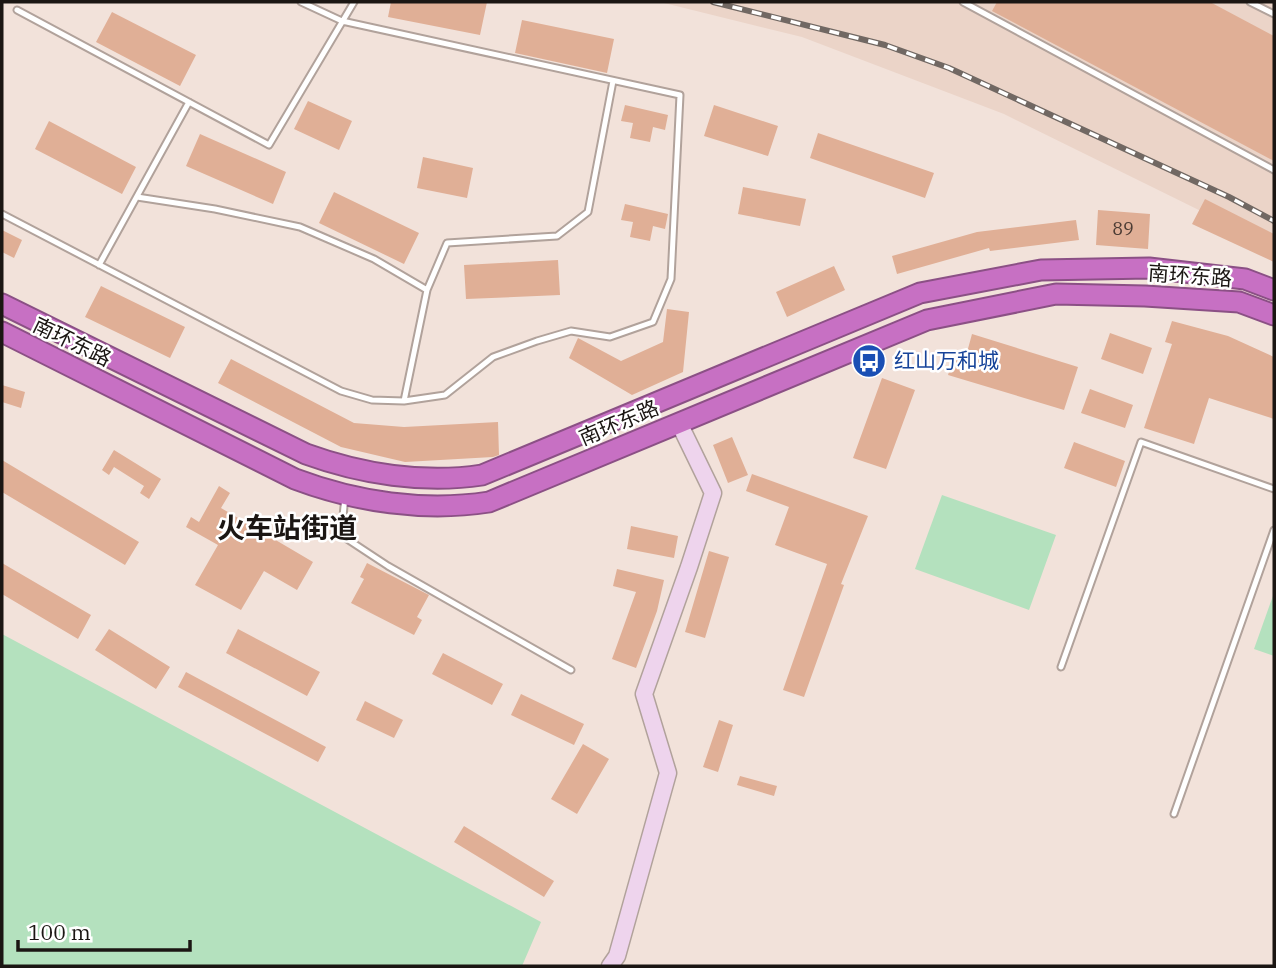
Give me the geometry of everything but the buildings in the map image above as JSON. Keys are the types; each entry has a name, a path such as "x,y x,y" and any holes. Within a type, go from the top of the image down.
{"highway":[{"name":"南环东路","path":"2,304 306,454 351,468 453,479 482,475 920,293 1041,270 1149,268 1245,279 1274,290"},
{"name":"南环东路","path":"2,332 295,479 345,495 425,506 455,507 489,502 927,320 1056,294 1239,302 1274,315"}],"street":[{"path":"610,966 617,956 668,774 643,694 689,567 712,493 679,423"}],"lane":[{"path":"2,214 341,391 372,400 404,401 445,395 494,357 537,341 570,331 610,337 653,322 671,279 680,96 342,21 301,2"},
{"path":"17,10 269,145 354,2"},
{"path":"964,2 1274,170"},
{"path":"1250,2 1274,14"},
{"path":"404,401 427,290 447,243 557,236 588,212 613,81"},
{"path":"99,265 188,102"},
{"path":"137,197 215,209 300,227 374,259 427,290"},
{"path":"1061,667 1141,442 1274,489"},
{"path":"345,495 341,535 388,566 571,670"},
{"path":"1174,814 1274,530"}],"shaded area":[{"path":"660,2 1274,2 1274,247 1004,114 802,37"}],"green space":[{"path":"942,495 1056,535 1029,610 915,569"},
{"path":"1274,593 1274,656 1254,649"},
{"path":"2,634 541,922 522,966 2,966"}],"railway":[{"path":"713,2 885,45 949,68 1229,197 1274,221"}],"place":[{"name":"红山万和城","path":"869,361"}],"district":[{"name":"火车站街道","path":"287,528"}]}
